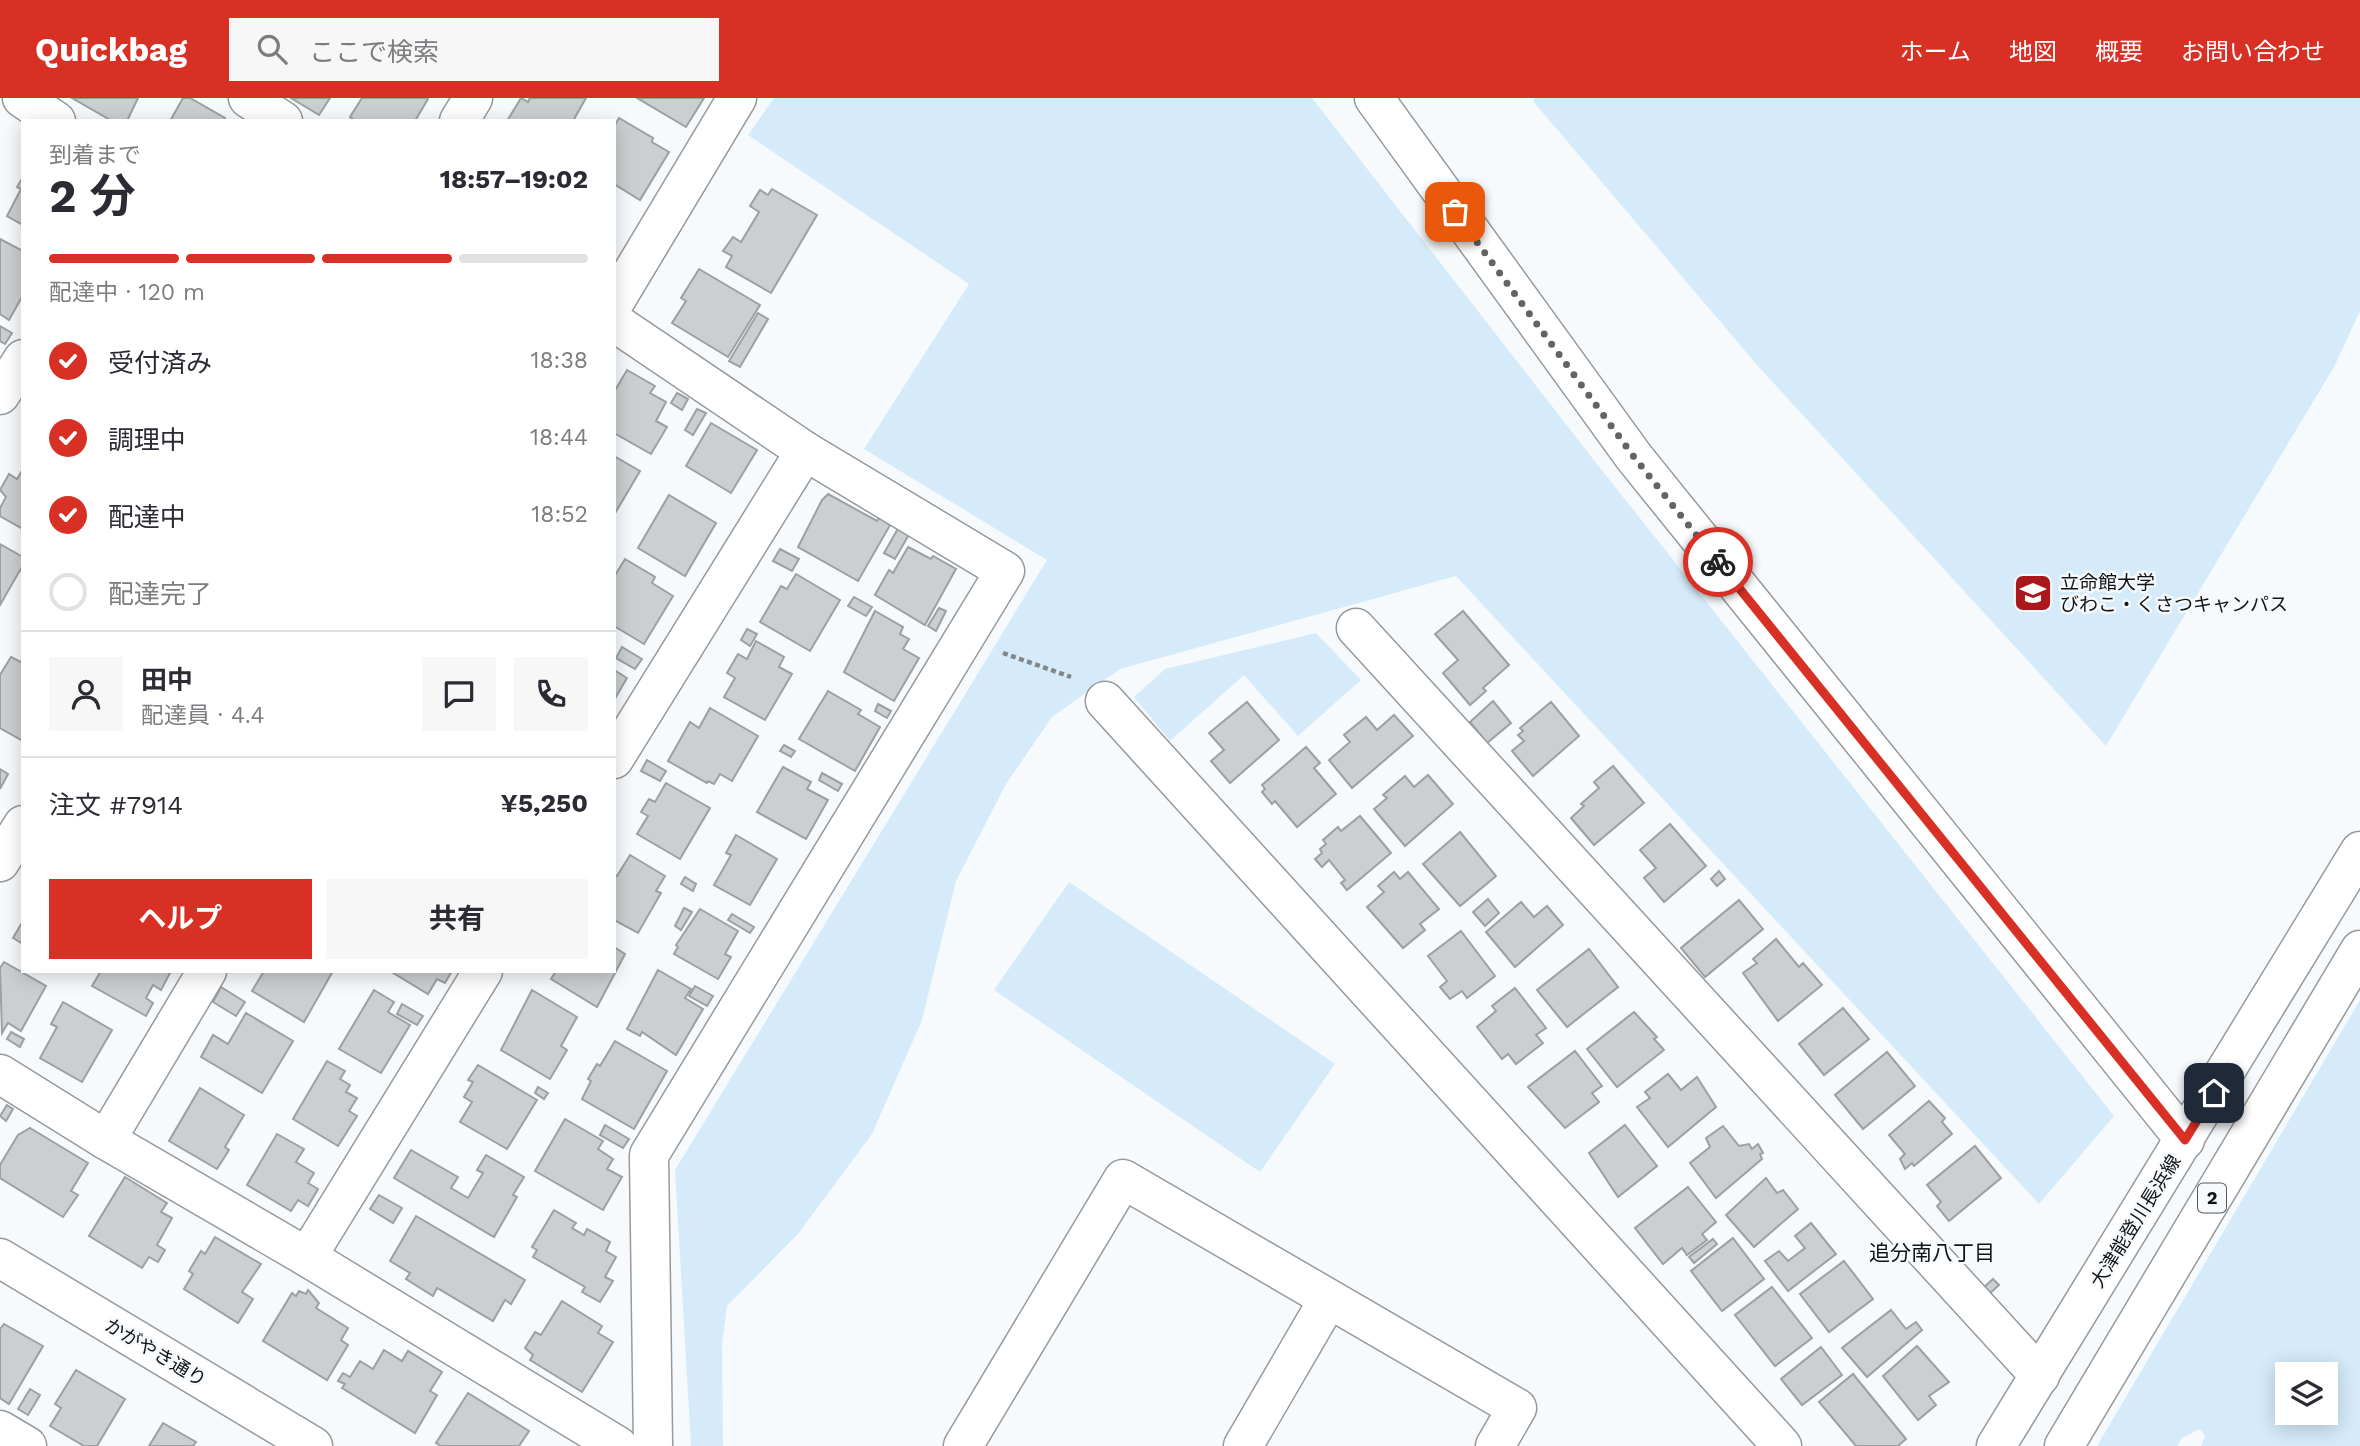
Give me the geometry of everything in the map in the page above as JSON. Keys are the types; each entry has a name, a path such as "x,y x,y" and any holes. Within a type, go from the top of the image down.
{"street":[{"path":"22,98 53,119"},
{"path":"248,98 280,119"},
{"path":"460,119 473,98"},
{"path":"616,300 737,98"},
{"path":"1374,98 1634,457 2185,1140"},
{"path":"616,323 805,451 1005,571 649,1155 653,1446"},
{"path":"0,395 21,362"},
{"path":"616,756 805,451"},
{"path":"1356,628 2040,1376"},
{"path":"1105,701 1782,1446"},
{"path":"0,862 21,828"},
{"name":"大津能登川長浜線","path":"1996,1446 2360,851"},
{"name":"2","path":"2064,1446 2360,950"},
{"path":"106,1140 206,973"},
{"path":"307,1257 482,973"},
{"path":"0,1074 618,1446"},
{"path":"963,1446 1123,1179 1517,1408 1495,1446"},
{"name":"かがやき通り","path":"0,1258 290,1440"},
{"path":"1242,1446 1328,1300"},
{"path":"0,1430 27,1446"}],"path":[{"path":"957,649 1000,652 1089,684 1105,701"}],"shaded area":[{"path":"774,98 1312,98 1597,464 2114,1116 2039,1204 1456,576 1120,669 1052,717 1006,784 956,881 922,1020 872,1134 798,1234 727,1306 722,1344 723,1446 691,1446 675,1170 1047,560 864,449 969,284 748,135"},
{"path":"1535,98 2360,98 2360,311 2334,367 2106,746 1757,365 1533,101"},
{"path":"1316,633 1361,680 1298,736 1244,675 1170,741 1134,697 1165,669"},
{"path":"1069,882 1335,1064 1260,1172 994,990"},
{"path":"2360,1000 2360,1446 2201,1446 2205,1436 2200,1429 2182,1438 2177,1446 2097,1446"}],"building":[{"path":"72,98 138,98 128,119 109,119"},
{"path":"183,98 190,98 225,118 225,119 171,119"},
{"path":"291,98 330,98 319,115"},
{"path":"362,98 428,99 416,119 350,117"},
{"path":"521,98 528,102 530,98 586,98 574,119 508,119"},
{"path":"637,98 704,98 686,127"},
{"path":"619,118 653,138 652,142 669,152 640,200 616,185 616,123"},
{"path":"21,189 21,224 7,216"},
{"path":"772,189 817,215 771,293 726,267 732,256 723,251 733,237 741,242 759,212 750,206 760,190 768,195"},
{"path":"0,239 21,250 21,299 9,320 0,314"},
{"path":"699,269 760,305 728,357 672,323 686,301 681,298"},
{"path":"758,313 768,319 740,367 729,361"},
{"path":"0,326 12,333 5,344 0,341"},
{"path":"627,370 655,386 650,393 666,402 656,421 667,427 651,454 616,434 616,389"},
{"path":"677,393 688,399 682,410 671,403"},
{"path":"697,409 706,413 693,435 685,430"},
{"path":"711,423 757,450 731,493 686,466"},
{"path":"616,457 640,471 616,512"},
{"path":"21,472 21,528 0,516 0,508 6,497 0,490 9,474 17,479"},
{"path":"828,494 877,521 882,514 893,520 858,581 798,547 822,500"},
{"path":"669,495 716,523 685,576 638,548"},
{"path":"900,525 911,531 895,559 884,553"},
{"path":"0,544 21,556 21,568 0,605"},
{"path":"908,547 931,559 933,556 956,569 925,625 875,595 889,570 893,573"},
{"path":"780,549 799,559 792,571 773,561"},
{"path":"625,559 655,577 652,583 673,596 644,644 616,627 616,574"},
{"path":"796,574 840,600 810,651 760,622 781,586 787,589"},
{"path":"854,597 872,607 866,616 848,606"},
{"path":"939,608 946,611 936,631 928,626"},
{"path":"875,611 903,627 900,634 909,639 903,649 919,658 894,701 844,672"},
{"path":"1463,611 1509,665 1483,688 1486,691 1470,705 1443,673 1458,660 1435,634"},
{"path":"747,629 757,634 750,646 741,640"},
{"path":"756,641 784,657 779,667 792,674 765,720 724,697 735,678 727,673 738,654 747,659"},
{"path":"622,647 642,659 635,669 616,658"},
{"path":"11,657 21,662 21,740 0,728 0,675"},
{"path":"616,671 627,678 616,697"},
{"path":"828,691 861,710 858,714 880,727 855,771 799,739"},
{"path":"1493,701 1511,723 1487,743 1470,722"},
{"path":"1247,702 1279,740 1230,783 1211,761 1224,750 1209,733"},
{"path":"1551,702 1579,736 1533,776 1512,751 1524,741 1518,735 1523,731 1520,728"},
{"path":"878,704 891,711 887,718 875,711"},
{"path":"710,708 758,736 732,781 720,774 714,784 708,781 707,783 668,761 690,722 699,728"},
{"path":"1394,715 1413,736 1352,788 1329,760 1350,742 1344,735 1366,717 1377,730"},
{"path":"784,745 795,751 791,757 780,751"},
{"path":"1306,747 1320,763 1314,768 1336,794 1297,827 1275,801 1272,804 1262,792 1265,789 1262,785"},
{"path":"647,760 666,771 660,781 641,771"},
{"path":"1613,766 1644,803 1594,845 1571,818 1584,806 1581,804 1599,788 1594,782"},
{"path":"783,767 811,782 807,789 828,800 806,839 757,812"},
{"path":"0,769 8,774 0,789"},
{"path":"822,773 842,784 838,791 819,780"},
{"path":"1428,775 1453,804 1405,846 1374,809 1387,798 1383,795 1405,776 1414,787"},
{"path":"666,783 710,808 680,859 637,834 648,816 641,812 649,799 655,802"},
{"path":"1360,816 1391,853 1347,890 1341,883 1345,880 1329,860 1322,867 1315,859 1326,844 1323,840 1338,827 1341,831"},
{"path":"1670,824 1706,866 1664,902 1644,878 1656,868 1640,850"},
{"path":"1460,832 1496,876 1460,906 1423,864"},
{"path":"736,835 777,859 750,905 714,885 731,855 726,853"},
{"path":"630,855 665,876 656,891 661,893 638,933 616,921 617,876"},
{"path":"1719,871 1725,879 1717,886 1711,879"},
{"path":"1394,872 1400,879 1408,872 1439,909 1420,924 1425,930 1403,948 1367,907 1384,892 1378,886"},
{"path":"685,877 696,884 693,891 681,884"},
{"path":"1488,899 1499,913 1485,926 1473,912"},
{"path":"1739,900 1763,929 1705,977 1681,948"},
{"path":"1521,902 1534,917 1547,906 1563,925 1515,967 1486,932"},
{"path":"684,908 692,912 681,930 675,926"},
{"path":"700,909 738,931 725,954 731,957 718,979 674,954 678,947 676,945"},
{"path":"732,914 754,927 750,933 728,920"},
{"path":"21,924 21,943 13,938"},
{"path":"1461,931 1495,976 1467,998 1462,991 1450,999 1440,987 1447,981 1428,956"},
{"path":"1776,939 1799,967 1803,963 1822,985 1778,1021 1743,973 1757,963 1753,959"},
{"path":"616,948 625,954 616,971"},
{"path":"1589,949 1618,987 1567,1027 1537,990"},
{"path":"4,962 46,986 21,1031 8,1023 2,1033 0,968"},
{"path":"658,970 691,989 685,998 703,1009 676,1055 642,1032 640,1036 627,1029"},
{"path":"100,973 170,973 161,990 153,985 146,998 153,1003 146,1016 92,986"},
{"path":"263,973 332,973 304,1022 252,991"},
{"path":"393,973 451,973 445,983 437,979 428,994"},
{"path":"555,973 615,973 597,1007 551,979"},
{"path":"695,986 713,996 707,1006 689,996"},
{"path":"221,987 245,1002 236,1016 213,1002"},
{"path":"1515,988 1546,1028 1536,1035 1543,1043 1516,1064 1508,1054 1502,1059 1477,1027 1496,1011 1492,1006"},
{"path":"374,990 394,1002 388,1012 410,1025 381,1073 339,1049"},
{"path":"532,990 577,1017 561,1046 567,1050 550,1079 501,1050"},
{"path":"63,1002 112,1030 82,1082 40,1058 57,1027 51,1024"},
{"path":"402,1004 423,1016 417,1025 397,1014"},
{"path":"1843,1008 1869,1039 1824,1075 1799,1044"},
{"path":"1634,1012 1657,1037 1654,1039 1664,1050 1617,1087 1587,1049"},
{"path":"246,1013 293,1041 262,1093 201,1057 213,1035 228,1044"},
{"path":"11,1032 24,1039 20,1047 7,1039"},
{"path":"615,1041 667,1071 634,1129 582,1099 591,1081 588,1079 597,1064 600,1066"},
{"path":"1575,1051 1602,1086 1592,1093 1599,1102 1565,1128 1528,1087"},
{"path":"1887,1052 1915,1086 1863,1129 1835,1095"},
{"path":"327,1061 345,1071 340,1079 350,1085 346,1092 357,1098 349,1111 357,1116 338,1146 293,1119"},
{"path":"478,1065 537,1100 507,1149 460,1122 472,1102 464,1097 473,1082 468,1080"},
{"path":"1668,1074 1681,1090 1697,1077 1716,1107 1668,1147 1637,1107 1650,1098 1645,1092"},
{"path":"538,1087 548,1093 544,1099 535,1093"},
{"path":"200,1088 244,1115 225,1147 229,1150 217,1169 169,1141"},
{"path":"1929,1101 1945,1118 1942,1122 1952,1134 1914,1166 1912,1163 1905,1169 1900,1159 1905,1154 1889,1135"},
{"path":"7,1105 13,1109 6,1121 0,1116"},
{"path":"565,1119 603,1141 598,1149 613,1159 607,1169 622,1177 603,1210 535,1171"},
{"path":"605,1125 629,1139 623,1148 600,1135"},
{"path":"1625,1125 1657,1166 1618,1197 1589,1153"},
{"path":"1723,1126 1739,1146 1749,1144 1752,1149 1758,1144 1763,1153 1760,1154 1762,1159 1716,1198 1690,1163 1710,1147 1706,1138"},
{"path":"30,1128 88,1163 71,1191 78,1195 63,1217 0,1178 0,1165 18,1135"},
{"path":"277,1134 304,1149 296,1162 314,1173 308,1183 318,1189 308,1206 298,1200 291,1211 247,1185"},
{"path":"1975,1146 2001,1178 1949,1221 1937,1206 1941,1202 1927,1185"},
{"path":"411,1150 458,1177 451,1188 468,1198 483,1173 477,1170 486,1155 524,1177 513,1195 517,1197 494,1237 394,1178"},
{"path":"125,1177 167,1203 161,1212 172,1218 157,1245 165,1250 158,1262 149,1257 142,1268 89,1236"},
{"path":"1766,1178 1777,1193 1783,1190 1798,1209 1754,1247 1726,1215"},
{"path":"1688,1187 1716,1222 1702,1234 1707,1240 1687,1255 1682,1248 1663,1264 1635,1228"},
{"path":"379,1195 402,1208 393,1223 370,1209"},
{"path":"554,1210 576,1223 572,1228 584,1235 587,1229 610,1242 606,1251 616,1257 605,1277 613,1281 600,1302 582,1292 585,1287 533,1257 537,1250 532,1247"},
{"path":"416,1216 525,1280 511,1304 505,1300 493,1321 437,1288 433,1296 406,1279 410,1273 390,1261"},
{"path":"1811,1223 1836,1254 1788,1291 1765,1261 1779,1251 1788,1261 1805,1248 1795,1236"},
{"path":"215,1237 261,1264 242,1292 253,1299 238,1323 184,1289 193,1274 189,1271 201,1251 205,1254"},
{"path":"1733,1238 1764,1279 1722,1311 1691,1271"},
{"path":"1713,1239 1717,1244 1694,1263 1689,1257"},
{"path":"1844,1261 1873,1299 1829,1332 1800,1294"},
{"path":"1993,1279 1999,1285 1988,1295 1982,1289"},
{"path":"1772,1287 1812,1338 1775,1366 1735,1315"},
{"path":"308,1290 319,1303 316,1308 348,1328 341,1340 348,1345 327,1380 263,1341 292,1293 296,1296 299,1291 306,1294"},
{"path":"562,1301 602,1326 598,1333 613,1342 582,1392 530,1360 533,1355 525,1348 535,1332 541,1335"},
{"path":"1891,1310 1906,1329 1916,1322 1922,1330 1867,1377 1842,1348"},
{"path":"4,1324 43,1346 9,1404 0,1398 0,1329"},
{"path":"1917,1346 1949,1382 1929,1396 1936,1405 1918,1420 1883,1376"},
{"path":"1821,1347 1842,1375 1802,1405 1781,1379"},
{"path":"384,1350 402,1361 408,1351 442,1372 430,1391 437,1395 415,1433 342,1388 345,1384 338,1381 343,1373 350,1377 360,1361 373,1369"},
{"path":"76,1370 125,1399 97,1446 84,1446 50,1426 61,1408 55,1404"},
{"path":"1853,1374 1906,1439 1898,1446 1856,1446 1819,1402"},
{"path":"30,1389 40,1395 28,1415 18,1409"},
{"path":"468,1393 529,1431 519,1446 441,1446 436,1443"},
{"path":"163,1423 196,1442 193,1446 149,1446"}],"way so far":[{"path":"1455,212 1634,457 1718,562"}],"place":[{"name":"立命館大学 びわこ・くさつキャンパス","path":"2033,593"}],"district":[{"name":"追分南八丁目","path":"1932,1253"}],"route":[{"path":"1718,562 2185,1140 2214,1093"}]}
